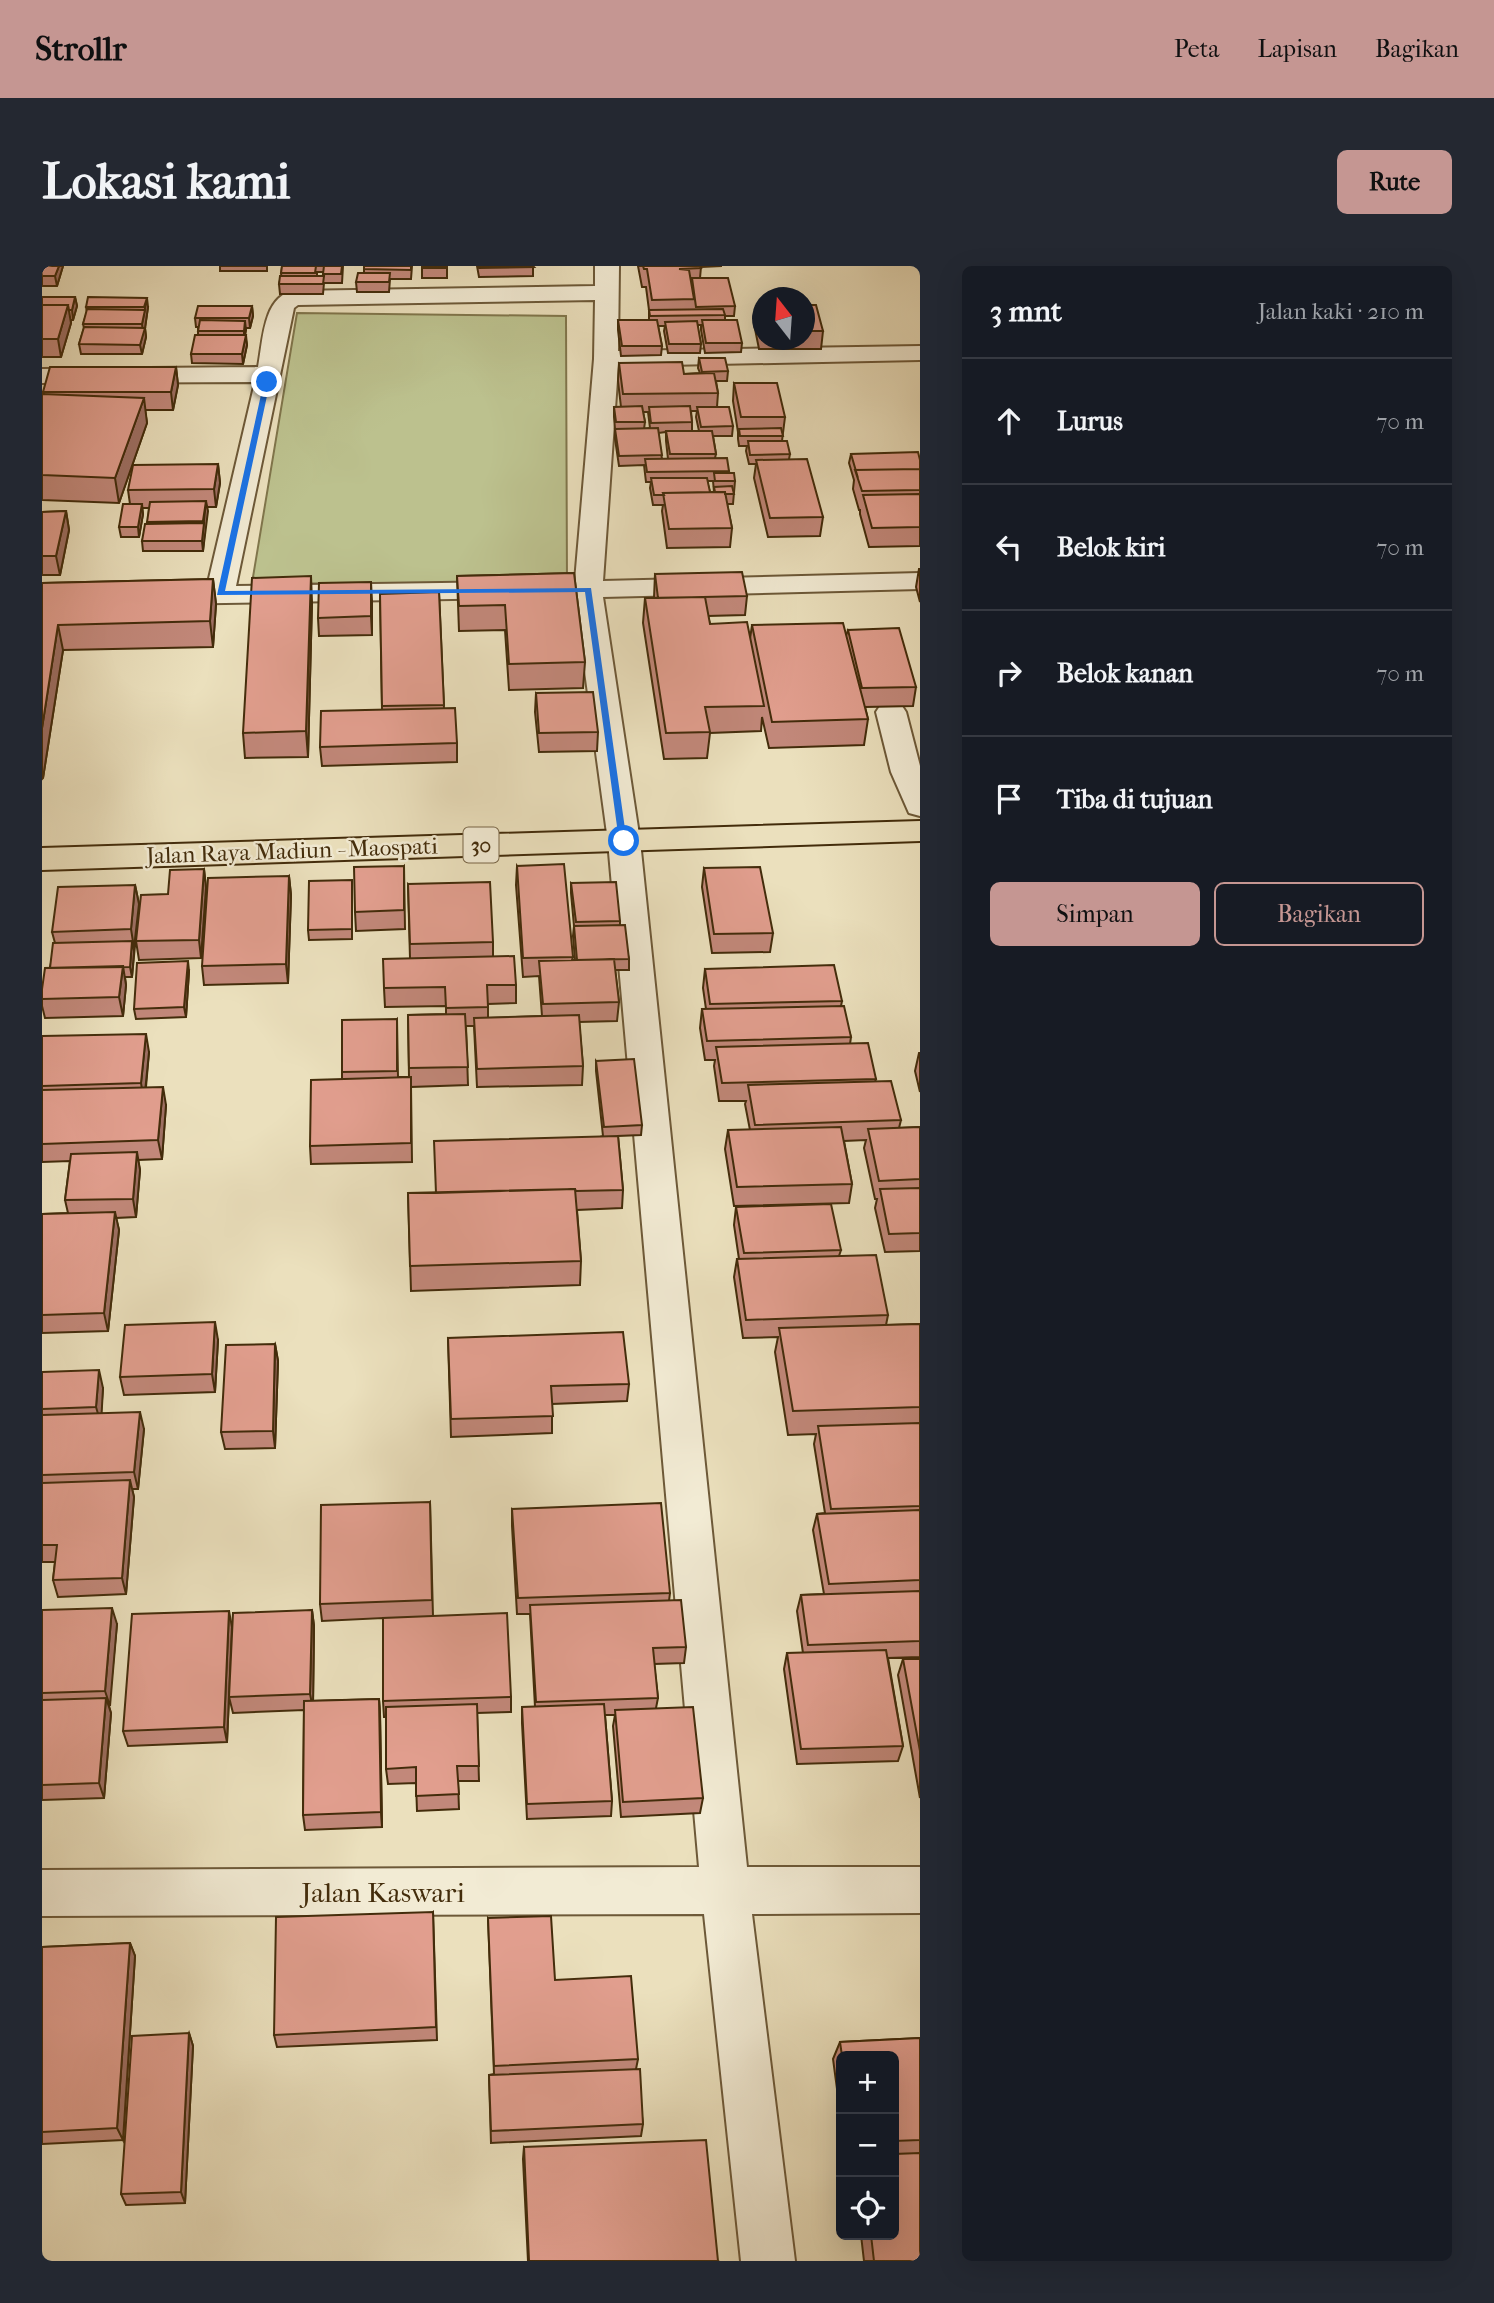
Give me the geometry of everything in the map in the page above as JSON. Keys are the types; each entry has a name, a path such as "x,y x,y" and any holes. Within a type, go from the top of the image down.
{"highway":[{"name":"Jalan Raya Madiun - Maospati","path":"42,859 920,831"}],"street":[{"path":"607,266 606,359 589,590 624,841 725,1890 768,2261"},
{"path":"220,593 282,305 292,298 608,293"},
{"path":"606,359 920,353"},
{"path":"42,376 269,374"},
{"path":"138,597 220,593 589,590 920,581"},
{"path":"891,712 906,772 920,806"},
{"name":"Jalan Kaswari","path":"42,1893 920,1890"}],"green space":[{"path":"297,313 566,316 567,586 252,583"}],"building":[{"path":"42,266 59,266 55,276 42,276"},
{"path":"282,266 316,266 315,273 281,273"},
{"path":"324,266 342,266 341,274 323,274"},
{"path":"364,266 411,266 411,270 364,269"},
{"path":"447,266 447,268 422,268"},
{"path":"478,266 533,266 534,267 479,268"},
{"path":"643,266 700,266 701,268 679,269 689,270 694,299 652,300 647,269"},
{"path":"358,273 390,273 389,282 356,282"},
{"path":"280,276 324,276 323,284 279,284"},
{"path":"692,278 728,278 735,306 696,307"},
{"path":"42,297 75,297 72,310 69,310 68,305 42,305"},
{"path":"88,297 147,298 144,307 86,307"},
{"path":"42,305 68,305 58,339 42,339"},
{"path":"815,305 816,305 823,331 815,331"},
{"path":"198,306 252,306 249,318 195,318"},
{"path":"87,309 145,310 142,324 83,324"},
{"path":"723,309 725,315 650,316 649,310"},
{"path":"200,320 245,321 244,331 198,331"},
{"path":"618,320 657,320 662,346 622,346"},
{"path":"702,320 737,320 742,343 706,343"},
{"path":"697,321 701,344 669,344 665,322"},
{"path":"84,327 145,328 140,345 79,344"},
{"path":"195,335 246,335 242,354 191,354"},
{"path":"699,358 725,358 728,371 702,372"},
{"path":"682,362 684,374 714,373 718,393 623,394 619,363"},
{"path":"50,367 176,367 171,392 43,392"},
{"path":"734,383 777,383 785,417 741,417"},
{"path":"42,394 144,398 115,478 42,475"},
{"path":"642,406 645,422 616,422 614,407"},
{"path":"690,406 692,422 651,423 649,407"},
{"path":"697,407 729,407 733,426 701,427"},
{"path":"658,428 662,455 619,456 615,429"},
{"path":"781,428 783,436 740,436 739,429"},
{"path":"666,431 712,431 716,454 670,454"},
{"path":"748,441 787,441 790,454 750,455"},
{"path":"918,452 920,460 920,469 856,470 851,454"},
{"path":"727,458 729,471 647,472 645,459"},
{"path":"807,459 823,517 770,518 756,460"},
{"path":"218,464 214,489 128,490 133,465"},
{"path":"920,469 920,490 862,491 855,470"},
{"path":"714,473 734,473 735,481 715,481"},
{"path":"651,478 707,478 710,492 654,495"},
{"path":"732,486 734,494 715,492 714,487"},
{"path":"725,492 732,528 669,529 663,493"},
{"path":"920,494 920,527 872,528 863,495"},
{"path":"206,501 203,521 147,522 150,502"},
{"path":"123,504 142,504 138,527 119,527"},
{"path":"66,511 56,556 42,556 42,512"},
{"path":"204,523 202,541 142,541 145,524"},
{"path":"742,572 747,596 658,598 655,574"},
{"path":"574,573 585,662 509,664 505,605 459,606 457,576"},
{"path":"311,576 306,731 243,733 252,578"},
{"path":"213,579 210,621 58,625 42,728 42,583"},
{"path":"371,582 371,616 318,618 319,583"},
{"path":"439,592 444,705 382,706 380,594"},
{"path":"705,597 710,624 747,622 764,706 705,707 710,732 666,733 645,598"},
{"path":"843,623 868,719 772,722 752,625"},
{"path":"899,628 916,687 862,688 848,630"},
{"path":"593,692 598,732 539,733 536,693"},
{"path":"455,708 457,743 320,747 321,711"},
{"path":"564,864 573,957 523,958 517,866"},
{"path":"404,866 404,910 355,912 354,867"},
{"path":"760,867 773,933 714,934 704,868"},
{"path":"204,869 199,940 136,941 141,895 168,894 170,870"},
{"path":"289,876 286,964 202,966 208,878"},
{"path":"352,880 352,929 308,930 309,881"},
{"path":"490,882 493,942 410,944 408,884"},
{"path":"616,882 620,921 576,922 571,883"},
{"path":"135,885 131,929 52,932 58,887"},
{"path":"625,925 629,959 577,960 574,926"},
{"path":"132,941 130,967 50,968 53,943"},
{"path":"514,956 516,985 487,985 488,1007 446,1008 445,987 384,988 383,959"},
{"path":"614,959 619,1002 543,1004 539,961"},
{"path":"188,961 184,1007 134,1009 137,963"},
{"path":"834,965 842,1001 710,1004 705,969"},
{"path":"123,966 119,997 42,999 45,968"},
{"path":"844,1006 851,1037 707,1041 702,1009"},
{"path":"465,1014 468,1067 409,1068 408,1015"},
{"path":"579,1015 583,1066 477,1069 474,1018"},
{"path":"397,1019 397,1071 342,1072 342,1020"},
{"path":"146,1034 141,1083 42,1086 42,1036"},
{"path":"868,1043 876,1079 722,1083 716,1047"},
{"path":"634,1059 642,1125 604,1127 596,1061"},
{"path":"411,1077 411,1143 310,1146 311,1080"},
{"path":"891,1081 901,1120 755,1125 748,1085"},
{"path":"163,1087 158,1140 42,1144 42,1090"},
{"path":"841,1127 852,1184 737,1187 728,1130"},
{"path":"920,1127 920,1179 879,1181 868,1129"},
{"path":"618,1136 623,1190 436,1193 434,1141"},
{"path":"137,1152 133,1199 65,1200 71,1154"},
{"path":"920,1188 920,1233 889,1234 880,1189"},
{"path":"575,1189 581,1261 410,1266 408,1193"},
{"path":"831,1204 841,1250 744,1253 736,1207"},
{"path":"115,1212 104,1313 42,1315 42,1214"},
{"path":"876,1255 888,1315 746,1320 737,1259"},
{"path":"215,1322 212,1374 120,1377 125,1325"},
{"path":"920,1324 920,1407 793,1411 779,1328"},
{"path":"623,1332 629,1384 551,1386 553,1416 451,1419 448,1338"},
{"path":"275,1344 273,1431 221,1432 226,1345"},
{"path":"99,1370 96,1407 42,1409 42,1372"},
{"path":"140,1412 134,1472 42,1475 42,1415"},
{"path":"920,1423 920,1506 831,1509 818,1426"},
{"path":"130,1480 122,1578 53,1580 57,1545 42,1545 42,1483"},
{"path":"430,1502 432,1600 320,1604 321,1505"},
{"path":"661,1503 670,1593 518,1598 512,1509"},
{"path":"920,1510 920,1580 829,1584 817,1514"},
{"path":"920,1591 920,1641 808,1645 801,1595"},
{"path":"681,1600 686,1647 653,1648 658,1698 536,1702 530,1605"},
{"path":"112,1608 105,1691 42,1693 42,1610"},
{"path":"312,1610 310,1694 229,1697 233,1613"},
{"path":"229,1611 224,1727 123,1731 132,1614"},
{"path":"507,1613 511,1697 383,1701 383,1618"},
{"path":"886,1650 903,1746 801,1749 787,1653"},
{"path":"903,1659 920,1659 920,1751"},
{"path":"106,1698 99,1783 42,1785 42,1700"},
{"path":"379,1699 381,1812 303,1815 304,1701"},
{"path":"477,1704 479,1766 457,1766 459,1794 416,1796 416,1767 386,1769 386,1707"},
{"path":"604,1704 612,1801 527,1804 522,1707"},
{"path":"693,1707 703,1798 623,1802 615,1710"},
{"path":"433,1912 436,2027 274,2035 276,1917"},
{"path":"551,1916 555,1980 631,1976 638,2059 494,2066 488,1918"},
{"path":"130,1943 117,2128 42,2132 42,1947"},
{"path":"189,2033 181,2192 121,2194 132,2036"},
{"path":"920,2038 920,2140 899,2141 899,2051 841,2051 840,2042"},
{"path":"640,2069 643,2124 491,2131 489,2075"},
{"path":"706,2140 718,2261 529,2261 524,2147"},
{"path":"920,2153 920,2261 874,2261 872,2240 899,2240 899,2154"}],"route":[{"path":"267,382 220,593 589,590 624,841"}]}
